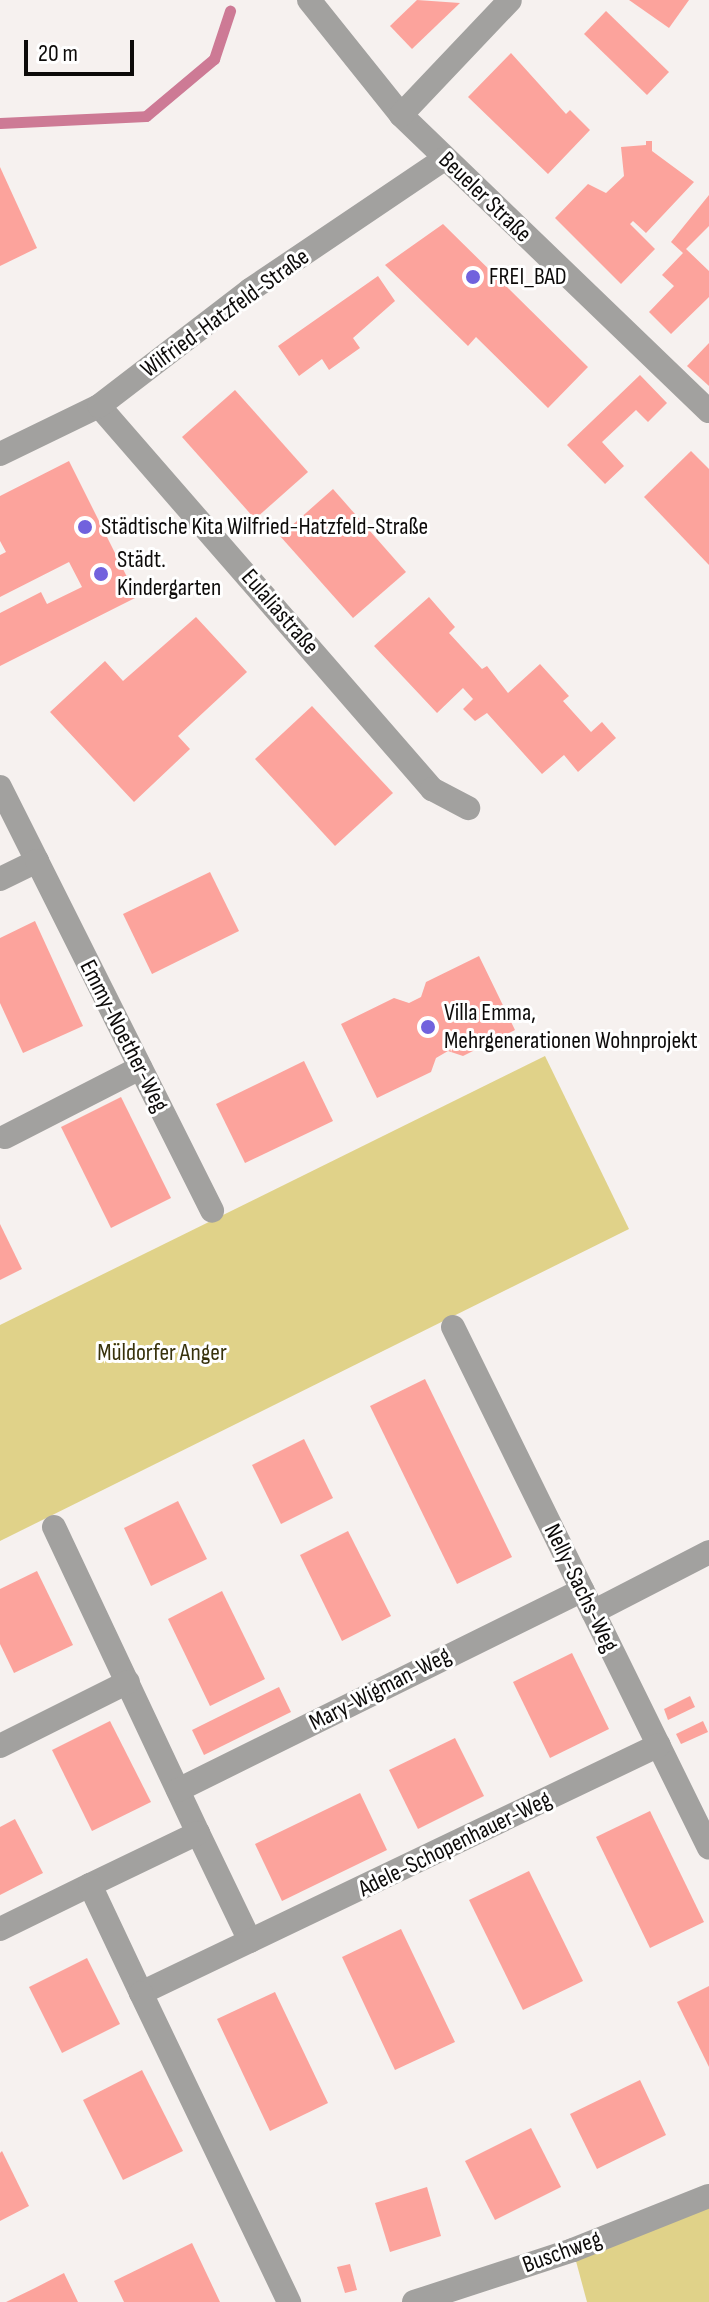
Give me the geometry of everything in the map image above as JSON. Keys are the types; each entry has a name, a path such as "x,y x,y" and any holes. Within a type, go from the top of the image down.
{"street":[{"name":"Beueler Straße","path":"309,0 401,115 709,411"},
{"path":"401,115 510,0"},
{"name":"Wilfried-Hatzfeld-Straße","path":"0,454 99,406 250,290 444,159"},
{"name":"Eulaliastraße","path":"99,406 432,789 468,808"},
{"name":"Emmy-Noether-Weg","path":"0,787 212,1211"},
{"path":"0,879 37,861"},
{"path":"5,1137 140,1068"},
{"name":"Nelly-Sachs-Weg","path":"453,1327 709,1848"},
{"path":"54,1527 250,1941"},
{"name":"Mary-Wigman-Weg","path":"178,1790 588,1601 709,1552"},
{"path":"0,1746 128,1682"},
{"name":"Adele-Schopenhauer-Weg","path":"141,1993 659,1745"},
{"path":"0,1929 198,1833"},
{"path":"90,1885 289,2302"},
{"name":"Buschweg","path":"414,2302 573,2250 709,2196"}],"green space":[{"name":"Müldorfer Anger","path":"545,1056 629,1229 0,1541 0,1325"},
{"path":"709,2196 709,2302 587,2302 573,2250"}],"building":[{"path":"417,0 460,3 412,49 390,26"},
{"path":"629,0 689,0 669,28"},
{"path":"606,11 669,72 647,95 584,34"},
{"path":"511,53 566,114 570,110 590,130 548,174 468,97"},
{"path":"646,141 652,141 652,151 694,182 646,233 633,221 630,224 655,249 621,284 555,218 588,184 606,193 624,176 621,147 646,145"},
{"path":"0,167 37,248 0,266"},
{"path":"709,195 709,226 686,249 709,271 709,297 671,334 649,312 674,286 662,275 683,253 671,242"},
{"path":"443,224 588,367 548,408 476,337 468,346 385,265"},
{"path":"378,276 395,301 353,338 360,348 329,370 322,359 299,376 278,346"},
{"path":"709,343 709,386 687,366"},
{"path":"640,375 667,403 648,422 636,410 602,442 624,466 605,484 567,445"},
{"path":"235,390 308,472 255,519 182,437"},
{"path":"691,451 709,469 709,565 644,497"},
{"name":"Städt. Kindergarten","path":"69,461 137,597 0,666 0,613 41,592 47,604 82,587 69,562 0,597 0,555 6,552 0,541 0,496"},
{"path":"333,489 406,572 353,618 280,536"},
{"path":"429,597 455,627 449,633 482,669 487,666 508,693 540,664 569,696 563,701 591,732 602,722 616,738 578,772 564,755 542,774 487,713 475,721 463,709 473,699 463,688 437,713 374,646"},
{"path":"196,617 247,672 178,736 190,749 134,802 50,712 105,661 123,681"},
{"path":"312,706 393,793 335,846 255,759"},
{"path":"210,872 239,931 152,974 123,914"},
{"path":"35,921 83,1026 23,1053 0,1003 0,938"},
{"name":"Villa Emma, Mehrgenerationen Wohnprojekt","path":"479,956 515,1030 463,1056 448,1051 436,1058 431,1072 377,1098 341,1024 394,998 409,1003 421,997 426,982"},
{"path":"304,1061 333,1121 245,1163 216,1104"},
{"path":"121,1097 171,1198 111,1228 61,1127"},
{"path":"0,1224 22,1269 0,1280"},
{"path":"425,1379 512,1557 457,1584 370,1406"},
{"path":"304,1439 333,1498 281,1524 252,1465"},
{"path":"178,1501 207,1559 151,1586 124,1528"},
{"path":"348,1531 391,1616 342,1641 300,1555"},
{"path":"37,1571 73,1645 14,1673 0,1644 0,1589"},
{"path":"222,1591 265,1679 210,1706 168,1619"},
{"path":"572,1653 609,1729 550,1758 513,1682"},
{"path":"279,1687 291,1712 204,1755 192,1730"},
{"path":"690,1696 695,1707 668,1720 664,1709"},
{"path":"110,1721 151,1802 92,1831 52,1750"},
{"path":"703,1721 708,1732 681,1744 676,1734"},
{"path":"455,1738 484,1796 418,1829 389,1770"},
{"path":"360,1793 387,1850 282,1901 255,1844"},
{"path":"650,1811 704,1922 650,1948 596,1837"},
{"path":"15,1819 43,1873 0,1895 0,1827"},
{"path":"529,1871 583,1981 523,2010 469,1900"},
{"path":"401,1929 455,2042 395,2070 342,1957"},
{"path":"87,1958 120,2024 62,2053 29,1987"},
{"path":"709,1986 709,2067 677,2002"},
{"path":"275,1992 328,2103 270,2131 217,2019"},
{"path":"142,2070 183,2151 123,2180 83,2100"},
{"path":"640,2080 666,2135 597,2169 570,2114"},
{"path":"531,2128 561,2187 495,2220 465,2161"},
{"path":"2,2151 29,2206 0,2221 0,2153"},
{"path":"427,2187 441,2236 390,2252 375,2203"},
{"path":"192,2243 220,2302 124,2302 114,2281"},
{"path":"350,2264 357,2290 345,2293 337,2267"},
{"path":"64,2273 78,2302 6,2302 35,2288"}],"waterway":[{"path":"0,123 146,116 214,59 230,11"}],"place":[{"name":"FREI_BAD","path":"473,277"},
{"name":"Städtische Kita Wilfried-Hatzfeld-Straße","path":"85,527"},
{"name":"Städt. Kindergarten","path":"101,574"},
{"name":"Villa Emma, Mehrgenerationen Wohnprojekt","path":"428,1027"}]}
